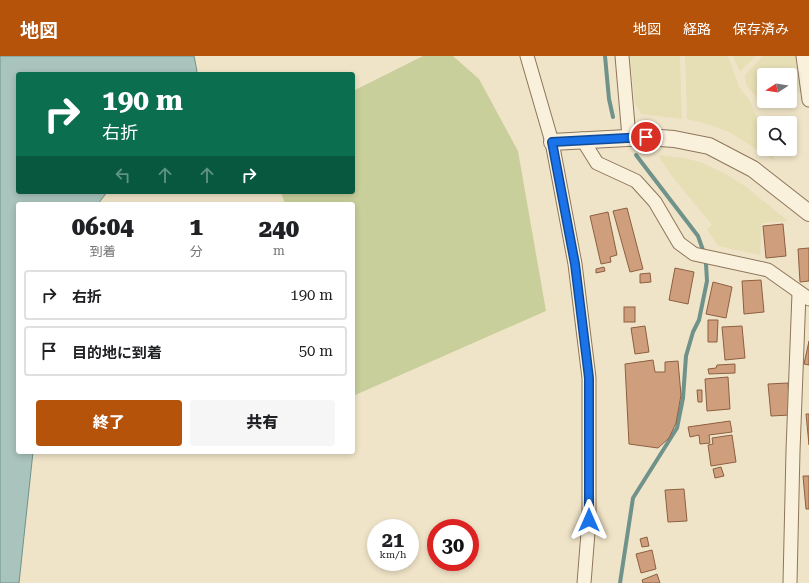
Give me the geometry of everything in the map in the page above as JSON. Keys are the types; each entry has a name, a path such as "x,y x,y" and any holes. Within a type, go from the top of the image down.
{"street":[{"path":"527,56 552,142 575,264 589,378 589,520 584,583"},
{"path":"622,56 629,137"},
{"path":"803,56 809,100"},
{"path":"552,142 629,137 674,139 709,146 753,169 809,213"},
{"path":"582,139 597,163 636,180 655,202 679,242 694,254 768,270 804,296 793,451 790,583"}],"shaded area":[{"path":"630,56 680,56 682,119 641,114 635,103"},
{"path":"685,56 728,56 739,87 750,101 757,118 757,150 729,132 687,119"},
{"path":"733,56 755,56 740,72"},
{"path":"763,56 798,56 803,92 797,92 797,68 757,68 757,98 746,85 745,75"},
{"path":"658,155 684,158 700,162 724,173 745,186 788,221 762,223 760,255 718,246 707,229 712,225 671,175"},
{"path":"767,156 773,156 775,161"}],"green space":[{"path":"423,56 453,56 479,79 518,151 546,311 355,395 355,202 284,202 282,194 355,194 355,90"}],"water":[{"path":"0,56 194,56 196,72 16,72 16,194 106,194 100,202 16,202 16,454 33,454 19,583 0,583"}],"building":[{"path":"627,208 643,269 630,272 613,211"},
{"path":"608,212 617,255 610,257 611,262 601,264 590,216"},
{"path":"783,224 786,256 766,258 763,226"},
{"path":"809,248 809,281 800,282 798,249"},
{"path":"604,267 605,271 596,273 596,269"},
{"path":"675,268 694,272 688,304 669,300"},
{"path":"650,273 651,282 640,283 640,274"},
{"path":"761,280 764,312 744,314 742,281"},
{"path":"713,282 732,287 726,318 706,314"},
{"path":"624,307 635,307 635,322 624,322"},
{"path":"708,320 718,320 717,342 708,342"},
{"path":"645,326 649,352 635,354 631,328"},
{"path":"742,326 745,358 725,360 722,327"},
{"path":"809,341 809,365 804,364"},
{"path":"653,360 655,372 665,372 665,362 678,361 681,395 676,423 669,438 658,448 629,444 625,364"},
{"path":"735,364 735,373 709,374 708,369 716,368 717,365"},
{"path":"728,377 730,409 707,411 705,379"},
{"path":"788,383 790,415 771,416 768,384"},
{"path":"697,390 702,390 702,402 698,402"},
{"path":"806,414 809,414 809,445"},
{"path":"730,421 732,432 709,435 710,443 700,444 699,435 690,437 688,427"},
{"path":"732,435 736,462 711,466 708,445 713,444 712,438"},
{"path":"721,467 724,476 715,478 713,469"},
{"path":"803,476 809,476 809,509 806,509"},
{"path":"684,489 687,521 668,522 665,490"},
{"path":"647,537 649,546 642,547 640,539"},
{"path":"652,550 656,569 641,573 636,554"},
{"path":"657,574 660,583 643,583 642,580"}],"waterway":[{"path":"605,56 609,99 613,117"},
{"path":"636,155 698,236 704,253"},
{"path":"620,583 633,498 677,428 683,398 686,356 693,332 699,320 707,281 706,264"}],"route":[{"path":"589,520 589,378 575,264 552,142 595,138 646,137"}]}
